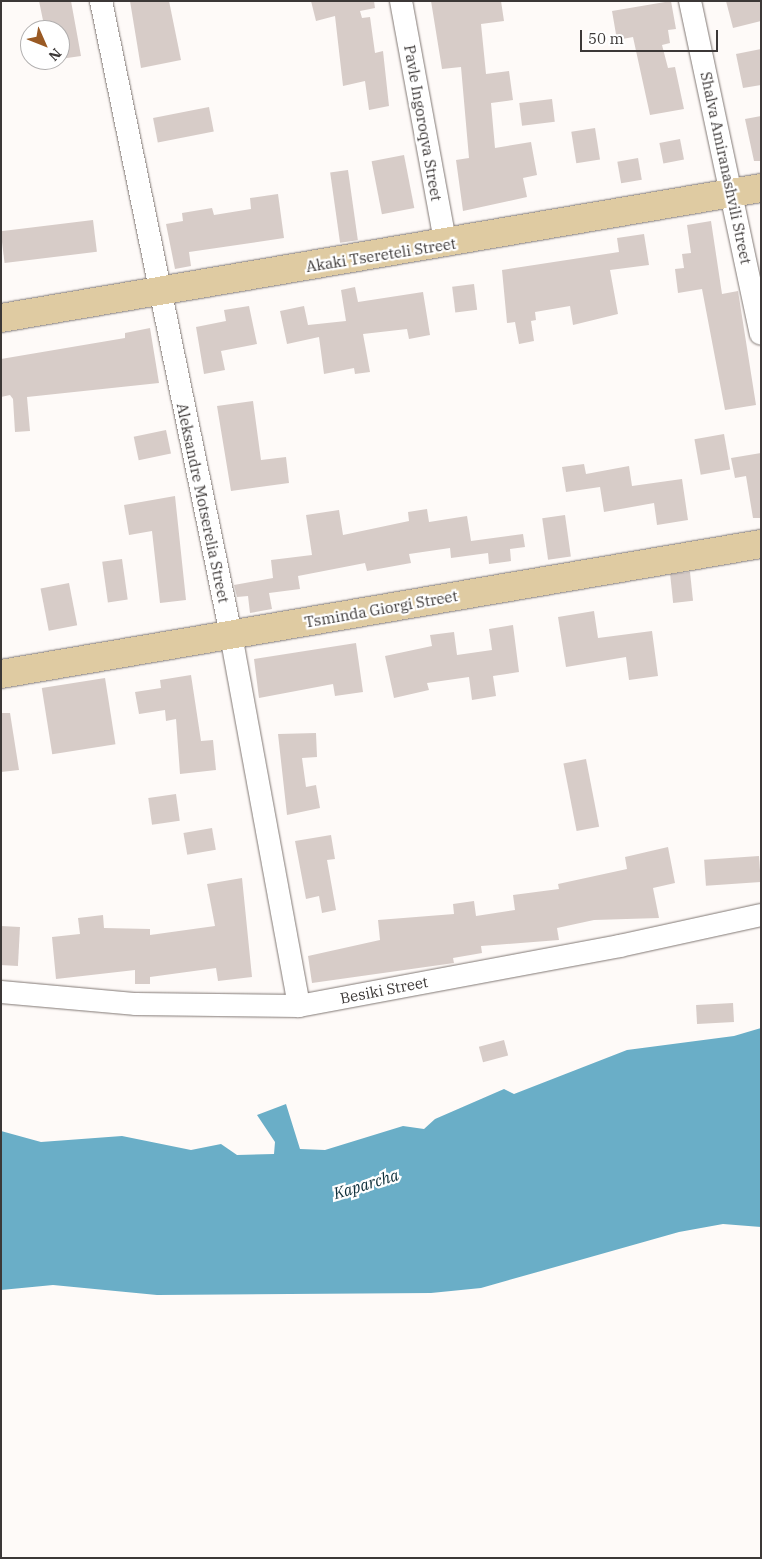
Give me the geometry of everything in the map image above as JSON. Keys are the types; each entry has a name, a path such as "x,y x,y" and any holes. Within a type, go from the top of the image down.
{"main road":[{"name":"Akaki Tsereteli Street","path":"1,318 157,289 446,245 761,188"},
{"name":"Tsminda Giorgi Street","path":"1,674 761,544"}],"street":[{"name":"Aleksandre Motserelia Street","path":"101,1 157,289 231,635 299,1006"},
{"name":"Pavle Ingoroqva Street","path":"401,1 446,245"},
{"name":"Shalva Amiranashvili Street","path":"690,1 761,334"},
{"name":"Besiki Street","path":"1,992 136,1004 299,1006 620,946 761,914"}],"water":[{"name":"Kaparcha","path":"761,1028 761,1227 723,1224 679,1232 481,1288 431,1293 157,1295 53,1285 1,1290 1,1131 41,1142 122,1136 191,1150 221,1144 237,1155 274,1154 275,1142 257,1115 286,1104 300,1149 325,1150 403,1126 424,1129 435,1119 504,1089 514,1094 627,1050 734,1036"}],"building":[{"path":"39,1 71,1 81,56 70,58 70,20 43,20"},
{"path":"130,1 169,1 181,60 141,68"},
{"path":"311,1 374,1 375,8 360,11 362,18 370,17 375,53 383,51 389,106 369,110 365,81 343,86 335,16 316,21"},
{"path":"431,1 501,1 504,21 481,24 486,74 509,71 513,100 491,103 495,148 531,142 537,175 523,178 527,197 463,211 456,160 469,158 461,67 442,69"},
{"path":"671,1 676,29 668,30 670,43 662,45 668,68 675,67 684,109 650,115 633,37 617,40 612,11"},
{"path":"726,1 761,1 761,21 733,28"},
{"path":"761,49 761,85 743,88 736,54"},
{"path":"552,99 555,122 522,126 519,103"},
{"path":"209,107 214,132 158,142 153,118"},
{"path":"761,116 761,161 754,161 745,119"},
{"path":"595,128 600,160 576,163 571,132"},
{"path":"680,139 684,160 663,164 659,143"},
{"path":"404,155 414,208 382,214 372,161"},
{"path":"638,158 642,180 621,183 617,162"},
{"path":"348,170 358,240 340,243 330,173"},
{"path":"278,194 284,238 189,252 191,266 175,269 166,224 183,221 182,213 212,208 214,215 251,209 250,198"},
{"path":"93,220 97,252 5,263 1,231"},
{"path":"711,221 722,294 738,291 756,405 725,410 702,289 678,293 675,269 684,268 682,254 691,253 687,225"},
{"path":"644,234 649,265 610,270 618,314 573,325 570,306 535,312 536,320 531,321 534,341 519,344 515,322 507,323 502,270 619,252 617,238"},
{"path":"474,284 477,310 455,312 452,287"},
{"path":"355,287 358,302 423,292 430,335 409,339 407,329 363,334 370,372 355,374 354,368 324,374 319,337 287,344 280,311 304,306 308,325 346,321 341,290"},
{"path":"249,306 257,344 221,351 225,370 204,374 196,327 226,321 224,310"},
{"path":"150,328 159,383 27,397 30,431 15,432 13,399 10,395 1,397 1,359 125,338 125,333"},
{"path":"253,401 261,460 286,457 289,483 231,491 217,406"},
{"path":"166,430 171,453 139,460 134,437"},
{"path":"724,434 730,469 701,475 694,439"},
{"path":"761,453 761,518 753,518 746,476 735,478 731,458"},
{"path":"584,464 586,474 629,466 632,486 682,479 688,520 657,525 654,503 604,512 600,487 566,492 562,467"},
{"path":"175,496 186,600 160,603 152,531 129,535 124,505"},
{"path":"427,509 429,522 467,516 471,541 523,534 525,547 510,549 511,561 489,564 488,553 451,558 450,548 409,554 411,563 367,571 365,563 298,576 300,589 269,593 272,609 250,613 248,596 237,597 234,585 273,578 271,560 312,555 306,515 339,510 343,535 409,521 408,512"},
{"path":"565,515 571,557 548,560 542,518"},
{"path":"122,559 128,600 108,602 102,562"},
{"path":"690,572 693,601 673,603 670,574"},
{"path":"69,583 77,625 49,631 41,589"},
{"path":"594,611 598,638 652,631 658,676 629,680 626,657 566,667 558,617"},
{"path":"513,625 519,672 493,676 496,696 472,700 469,677 427,683 429,690 394,698 385,656 432,646 430,635 454,632 457,655 492,650 489,629"},
{"path":"356,643 363,692 335,696 333,684 259,698 254,659"},
{"path":"191,675 201,741 213,740 216,770 180,774 176,719 166,721 165,710 139,714 135,692 161,688 160,680"},
{"path":"105,678 115,744 52,754 42,688"},
{"path":"1,713 10,713 19,770 1,772"},
{"path":"316,733 317,757 302,758 306,787 316,785 320,808 287,815 278,734"},
{"path":"586,759 599,827 577,831 563,763"},
{"path":"176,794 180,821 152,825 148,798"},
{"path":"212,828 216,850 187,855 183,833"},
{"path":"331,835 335,859 327,860 336,910 322,913 319,896 306,899 295,841"},
{"path":"668,847 675,883 653,888 659,918 594,920 557,928 559,940 481,946 482,953 453,958 454,963 312,983 308,956 380,940 378,920 454,914 453,904 474,901 476,916 515,910 513,895 559,889 558,884 627,869 625,857"},
{"path":"759,856 761,882 706,886 704,860"},
{"path":"242,878 252,977 218,981 216,968 150,977 150,984 135,984 135,970 56,979 52,937 80,934 78,918 103,915 104,928 150,929 150,935 215,926 207,884"},
{"path":"1,926 20,927 18,966 1,965"},
{"path":"733,1003 734,1022 697,1024 696,1005"},
{"path":"504,1040 508,1055 483,1062 479,1047"}]}
